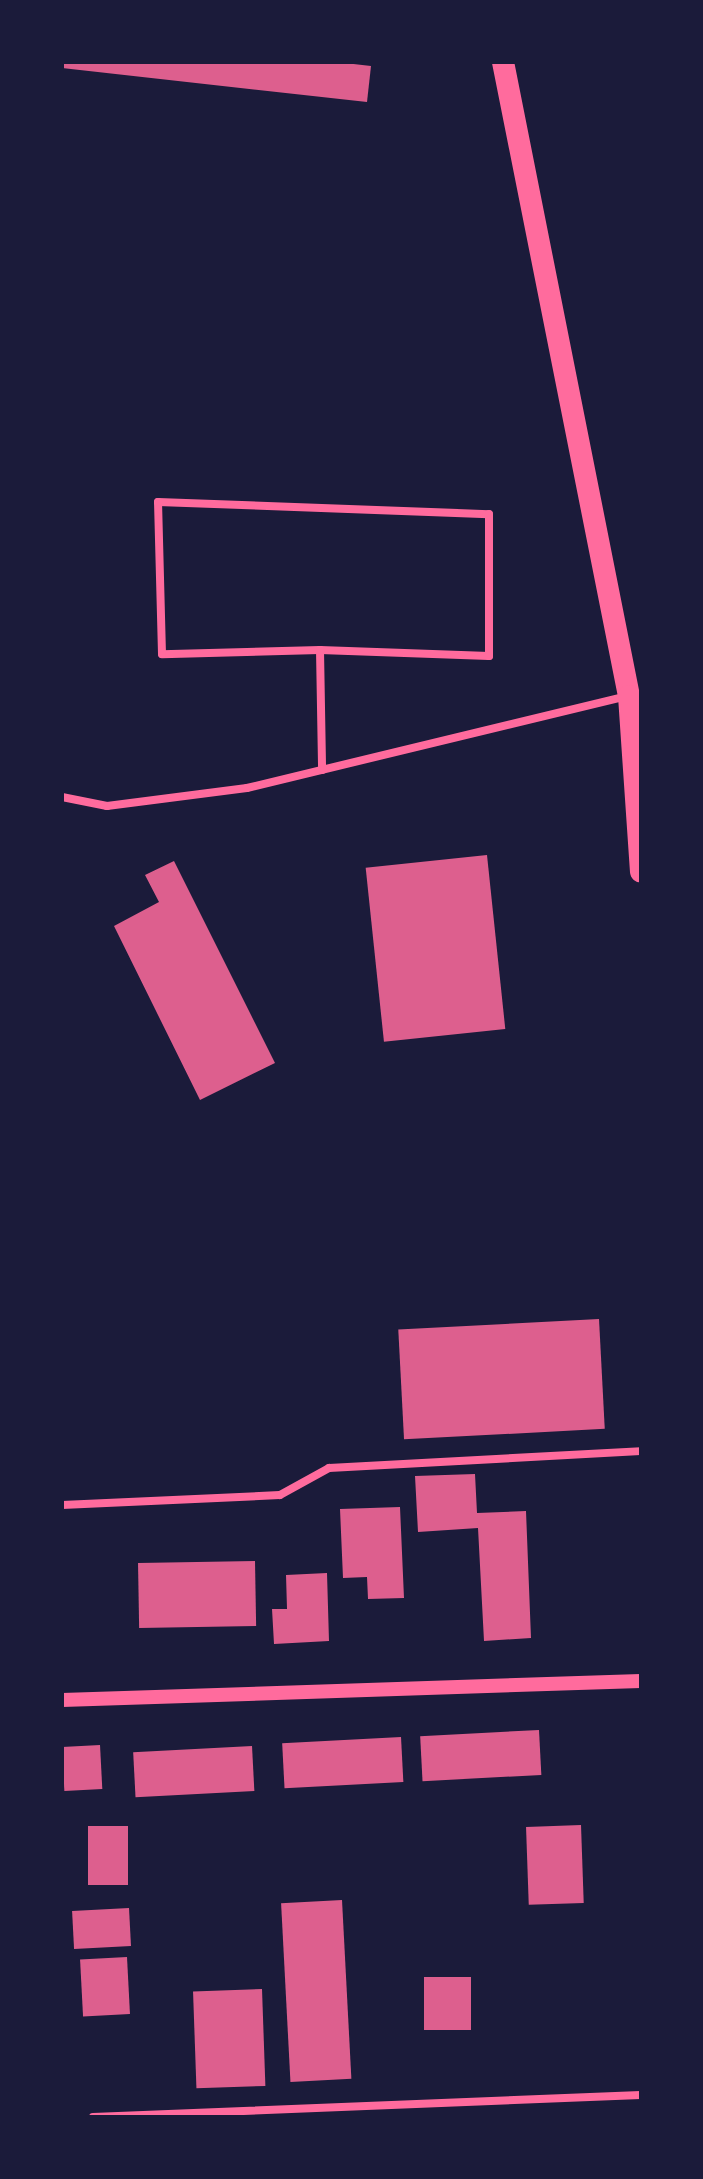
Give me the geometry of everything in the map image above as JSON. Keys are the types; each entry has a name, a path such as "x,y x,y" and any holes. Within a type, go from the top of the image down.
{"highway":[{"path":"503,62 635,695 641,872"}],"street":[{"path":"158,502 489,514 489,656 320,650 162,654 158,502"},
{"path":"320,650 322,770"},
{"path":"62,797 107,806 247,788 635,695"},
{"path":"62,1505 280,1495 329,1468 641,1451"},
{"path":"62,1700 641,1681"},
{"path":"93,2117 641,2095"}],"building":[{"path":"62,62 336,62 371,66 367,102 62,68"},
{"path":"487,855 505,1029 384,1042 366,868"},
{"path":"174,861 275,1063 200,1100 114,926 159,902 145,875"},
{"path":"599,1319 605,1429 404,1439 398,1330"},
{"path":"475,1474 477,1513 526,1511 531,1638 484,1641 478,1528 418,1532 415,1476"},
{"path":"400,1507 404,1598 368,1599 367,1577 343,1578 340,1509"},
{"path":"255,1561 256,1626 139,1628 138,1563"},
{"path":"327,1573 329,1641 274,1644 272,1609 287,1609 286,1575"},
{"path":"539,1730 541,1775 423,1781 420,1736"},
{"path":"401,1737 403,1782 285,1788 282,1743"},
{"path":"100,1745 102,1789 64,1791 62,1747"},
{"path":"252,1746 254,1791 136,1797 133,1752"},
{"path":"581,1825 584,1903 529,1905 526,1827"},
{"path":"88,1826 128,1826 128,1885 88,1885"},
{"path":"342,1900 351,2079 290,2082 281,1903"},
{"path":"129,1908 131,1946 74,1949 72,1911"},
{"path":"127,1957 130,2014 83,2016 80,1959"},
{"path":"424,1977 471,1977 471,2030 424,2030"},
{"path":"262,1989 265,2086 196,2088 193,1991"}]}
